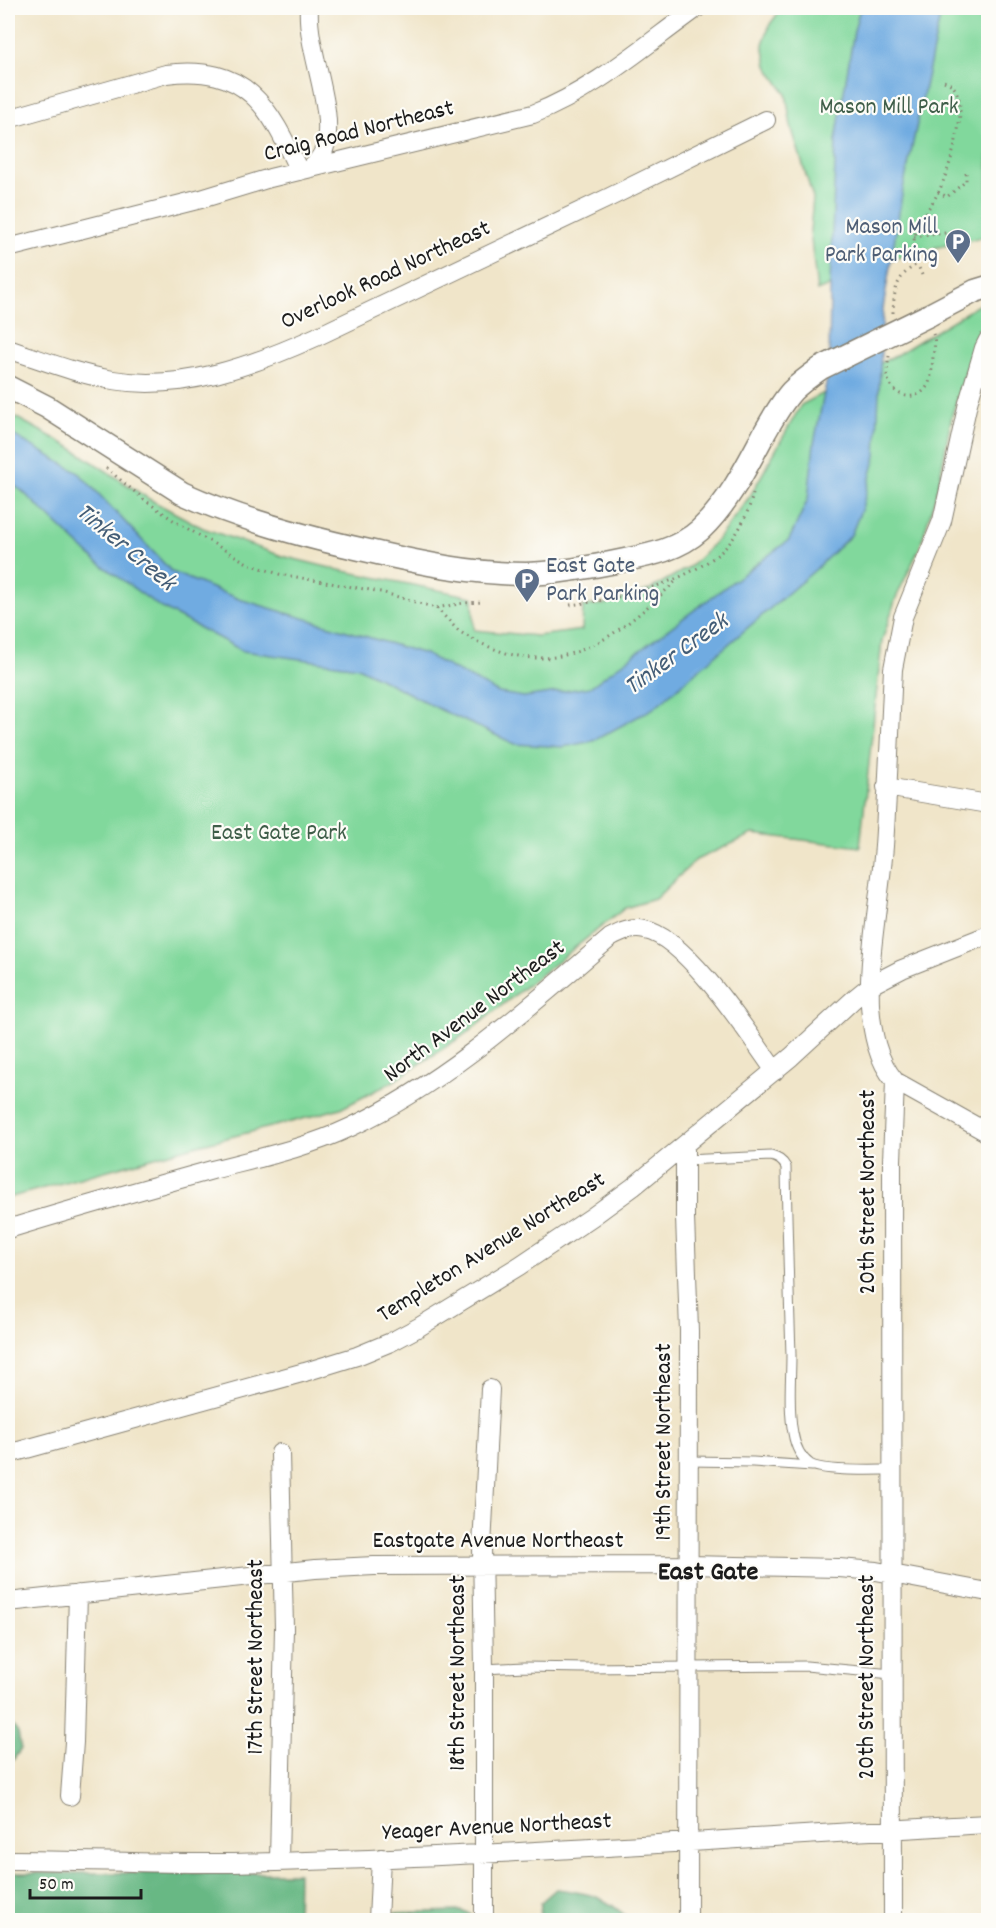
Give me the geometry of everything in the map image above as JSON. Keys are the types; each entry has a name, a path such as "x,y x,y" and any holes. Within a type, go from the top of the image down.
{"street":[{"path":"8,119 166,74 204,73 223,77 237,84 264,105 304,170 318,161 323,152 326,125 308,24 309,8"},
{"name":"Craig Road Northeast","path":"8,248 304,170 533,114 555,106 581,92 697,8"},
{"name":"Overlook Road Northeast","path":"8,349 111,380 136,383 207,376 238,368 316,337 610,197 765,120"},
{"path":"8,387 47,407 182,493 278,528 409,560 494,572 526,574 560,572 651,555 688,539 715,515 726,500 779,407 804,379 821,368 975,291 988,287"},
{"name":"20th Street Northeast","path":"893,1920 892,1161 896,1081 879,1058 870,1005 871,985 884,847 893,669 897,643 907,606 942,521 968,403 988,340"},
{"path":"886,787 988,804"},
{"name":"North Avenue Northeast","path":"8,1229 309,1144 349,1128 382,1111 443,1072 519,1015 610,938 633,929 645,929 657,933 687,955 775,1071"},
{"name":"Templeton Avenue Northeast","path":"8,1454 305,1372 357,1356 391,1342 509,1272 685,1152 871,985 902,969 988,935"},
{"path":"896,1081 988,1133"},
{"name":"19th Street Northeast","path":"685,1152 689,1331 688,1920"},
{"name":"18th Street Northeast","path":"484,1920 483,1500 490,1389"},
{"name":"17th Street Northeast","path":"279,1861 283,1686 280,1453"},
{"name":"Eastgate Avenue Northeast","path":"8,1602 315,1569 374,1566 688,1565 839,1568 892,1574 988,1592"},
{"path":"70,1796 74,1742 78,1594"},
{"name":"Yeager Avenue Northeast","path":"8,1860 232,1863 381,1858 988,1824"},
{"path":"378,1920 381,1858"}],"lane":[{"path":"685,1152 771,1156 783,1161 786,1167 791,1357 790,1408 796,1447 803,1458 813,1466"},
{"path":"689,1461 753,1462 892,1470"},
{"path":"484,1669 806,1666 892,1674"}],"path":[{"path":"922,275 914,250 914,237 920,220 938,192 957,135 959,109 957,92 952,85 940,80"},
{"path":"938,192 948,197 966,182 966,173"},
{"path":"914,237 962,231 963,236"},
{"path":"436,608 459,631 483,645 511,655 539,659 566,656 593,646 617,631 649,606 681,576"}],"green space":[{"name":"Mason Mill Park","path":"782,8 988,8 988,236 907,254 817,291 810,231 813,198 791,126 786,94 767,66 763,44 770,24"},
{"name":"East Gate Park","path":"988,299 988,325 970,357 952,415 938,487 920,547 896,598 882,641 860,847 753,834 696,860 655,899 625,908 467,1033 392,1082 344,1107 8,1198 8,413 70,447 149,499 203,528 282,556 473,597 474,630 537,636 582,630 583,606 607,604 649,590 691,566 718,539 750,496 801,405 898,354"},
{"path":"8,1719 18,1733 21,1749 8,1763"},
{"path":"8,1873 298,1873 297,1920 8,1920"},
{"path":"556,1889 596,1897 613,1906 630,1920 540,1920 541,1902"},
{"path":"461,1911 470,1913 475,1920 388,1920 388,1913"}],"water":[{"name":"Tinker Creek","path":"860,8 942,8 903,189 883,309 876,456 862,508 851,535 815,570 654,708 593,741 563,747 515,744 441,710 358,667 243,651 160,607 96,561 22,491 8,481 8,432 79,473 172,572 239,599 425,654 499,693 524,697 590,687 789,540 808,499 814,443 829,369 836,140"}],"place":[{"name":"Mason Mill Park Parking","path":"958,265"},
{"name":"East Gate Park Parking","path":"527,604"}],"district":[{"name":"East Gate","path":"708,1573"}]}
